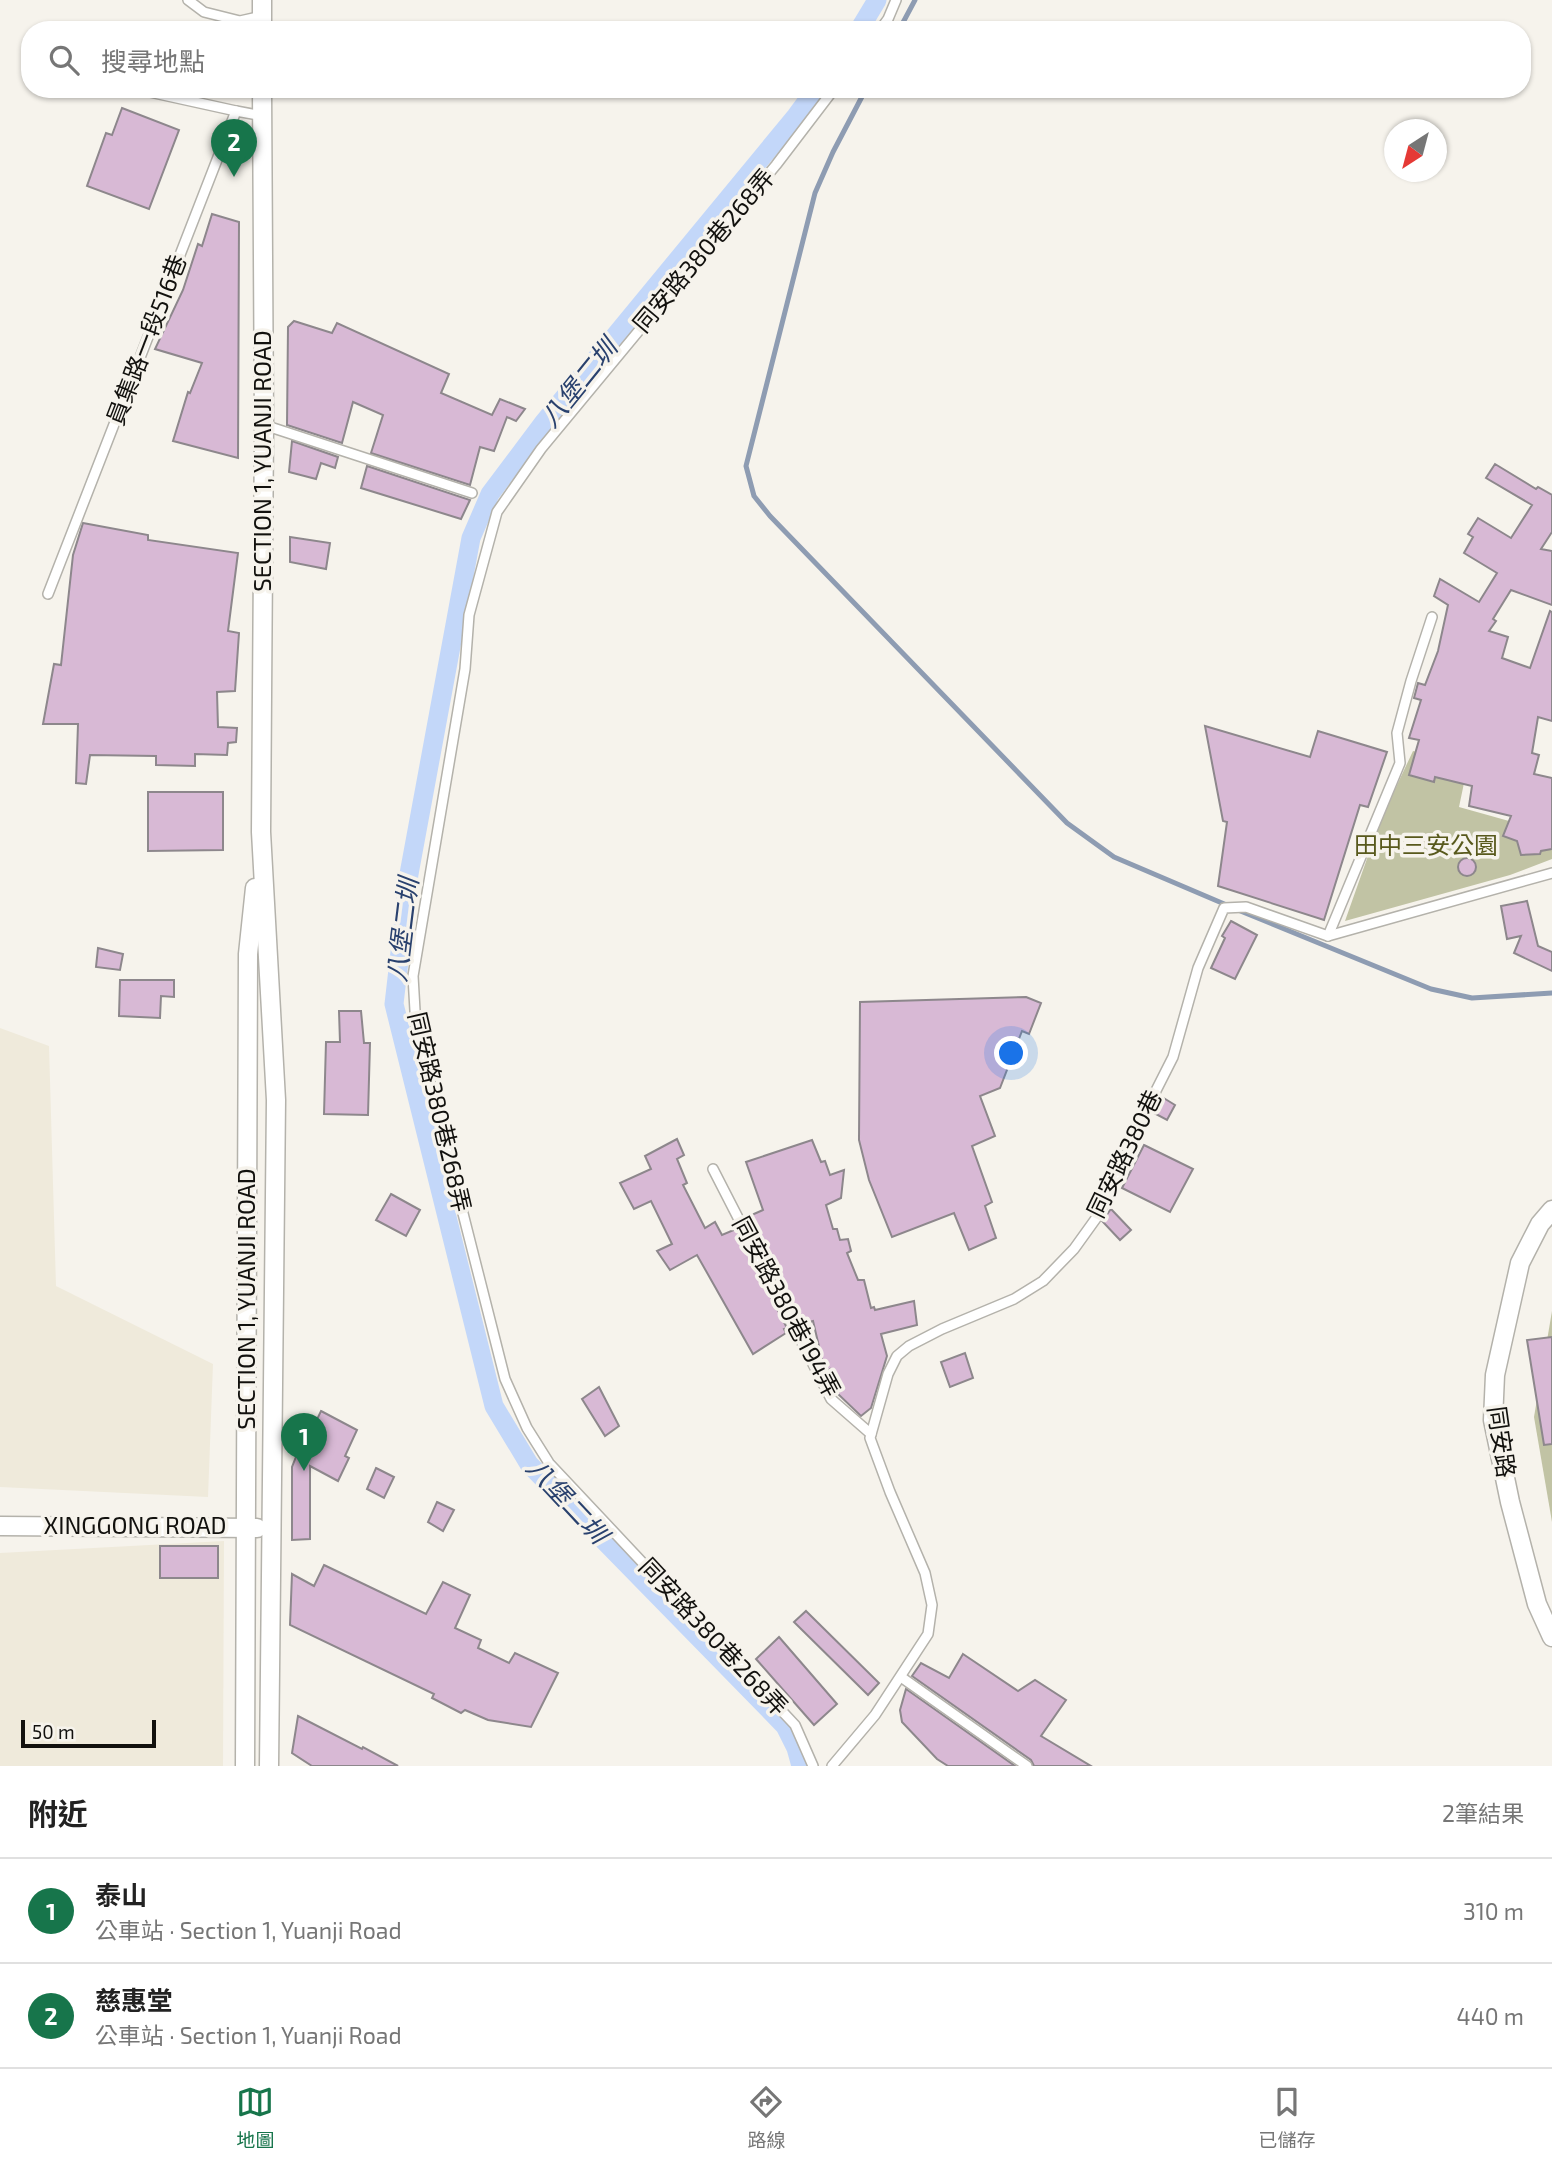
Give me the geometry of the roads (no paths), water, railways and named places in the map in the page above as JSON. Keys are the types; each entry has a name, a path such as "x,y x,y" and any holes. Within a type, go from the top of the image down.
{"street":[{"name":"SECTION 1, YUANJI ROAD","path":"262,98 264,425 261,832 276,1100 269,1766"},
{"name":"SECTION 1, YUANJI ROAD","path":"245,1766 248,954 261,832"},
{"name":"同安路","path":"1552,1210 1539,1224 1520,1263 1495,1375 1493,1420 1510,1502 1536,1604 1552,1637"},
{"name":"XINGGONG ROAD","path":"0,1526 271,1529"}],"lane":[{"path":"188,0 204,12 240,21 262,15"},
{"path":"887,21 896,0"},
{"path":"177,98 262,116"},
{"name":"同安路380巷268弄","path":"813,1766 795,1724 549,1463 527,1428 505,1379 416,1028 413,976 465,669 469,615 497,512 541,449 776,165 827,98"},
{"name":"員集路一段516巷","path":"48,594 236,111"},
{"path":"264,425 472,493"},
{"path":"1328,936 1399,763 1397,733 1432,617"},
{"path":"1328,936 1552,873"},
{"name":"同安路380巷","path":"871,1434 888,1374 897,1356 909,1346 942,1329 1014,1299 1043,1281 1074,1248 1097,1217 1121,1171 1133,1136 1173,1057 1198,968 1224,908 1246,907 1328,936"},
{"name":"同安路380巷194弄","path":"713,1169 831,1399 871,1434"},
{"path":"832,1766 875,1715 928,1634 932,1605 925,1573 890,1492 870,1438 871,1434"},
{"path":"901,1677 1027,1766"}],"waterway":[{"name":"八堡二圳","path":"864,21 877,0"},
{"path":"904,21 915,0"},
{"name":"八堡二圳","path":"801,1766 785,1726 529,1464 494,1406 394,1004 409,874 471,538 490,494 544,422 809,98"},
{"path":"861,98 815,193 746,466 754,496 770,516 1067,823 1114,857 1229,906"},
{"path":"1238,910 1431,989 1472,998 1552,993"}],"place":[{"name":"慈惠堂","path":"234,177"},
{"name":"泰山","path":"304,1471"}],"park label":[{"name":"田中三安公園","path":"1426,846"}]}
